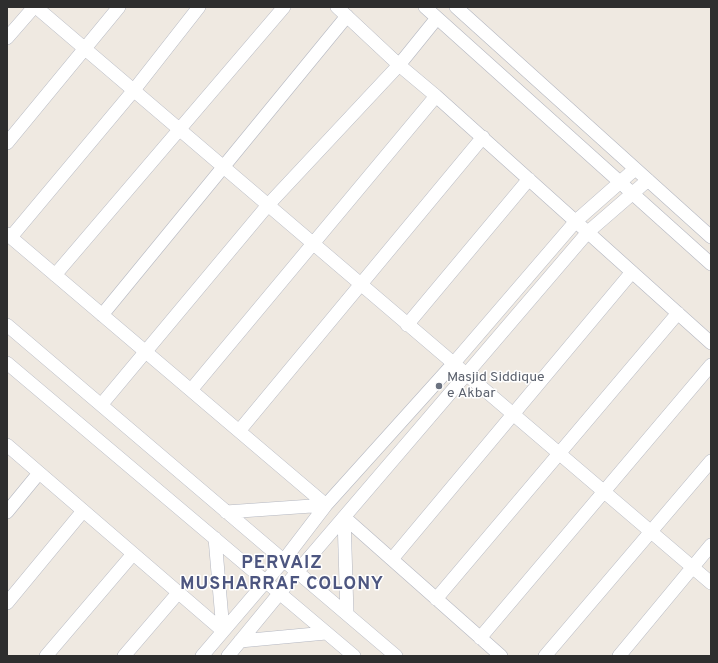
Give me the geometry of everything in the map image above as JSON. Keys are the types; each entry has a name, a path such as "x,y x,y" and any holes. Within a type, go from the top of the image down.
{"street":[{"path":"7,38 35,7 711,583"},
{"path":"7,142 119,7"},
{"path":"200,7 134,90 9,236 326,505"},
{"path":"55,275 284,7"},
{"path":"337,7 398,65 483,137 711,342"},
{"path":"425,7 711,264"},
{"path":"456,7 711,237"},
{"path":"102,315 348,16"},
{"path":"101,405 268,205 398,65 437,18"},
{"path":"191,390 436,96"},
{"path":"239,431 483,137"},
{"path":"202,656 284,560 326,505 453,364 576,221 635,169"},
{"path":"407,325 529,179"},
{"path":"228,656 297,572 588,232 648,180"},
{"path":"392,559 632,272"},
{"path":"436,599 678,313"},
{"path":"7,325 396,656"},
{"path":"7,363 354,656"},
{"path":"480,638 711,365"},
{"path":"7,445 223,631"},
{"path":"545,656 711,461"},
{"path":"7,512 39,473"},
{"path":"226,512 326,505"},
{"path":"7,603 83,511"},
{"path":"344,517 501,656"},
{"path":"344,517 348,614"},
{"path":"215,538 223,631"},
{"path":"619,656 711,545"},
{"path":"46,656 133,554"},
{"path":"124,656 178,593"},
{"path":"240,641 326,633"}],"place":[{"name":"Masjid Siddique e Akbar","path":"439,386"}],"district":[{"name":"PERVAIZ MUSHARRAF COLONY","path":"282,574"}]}
